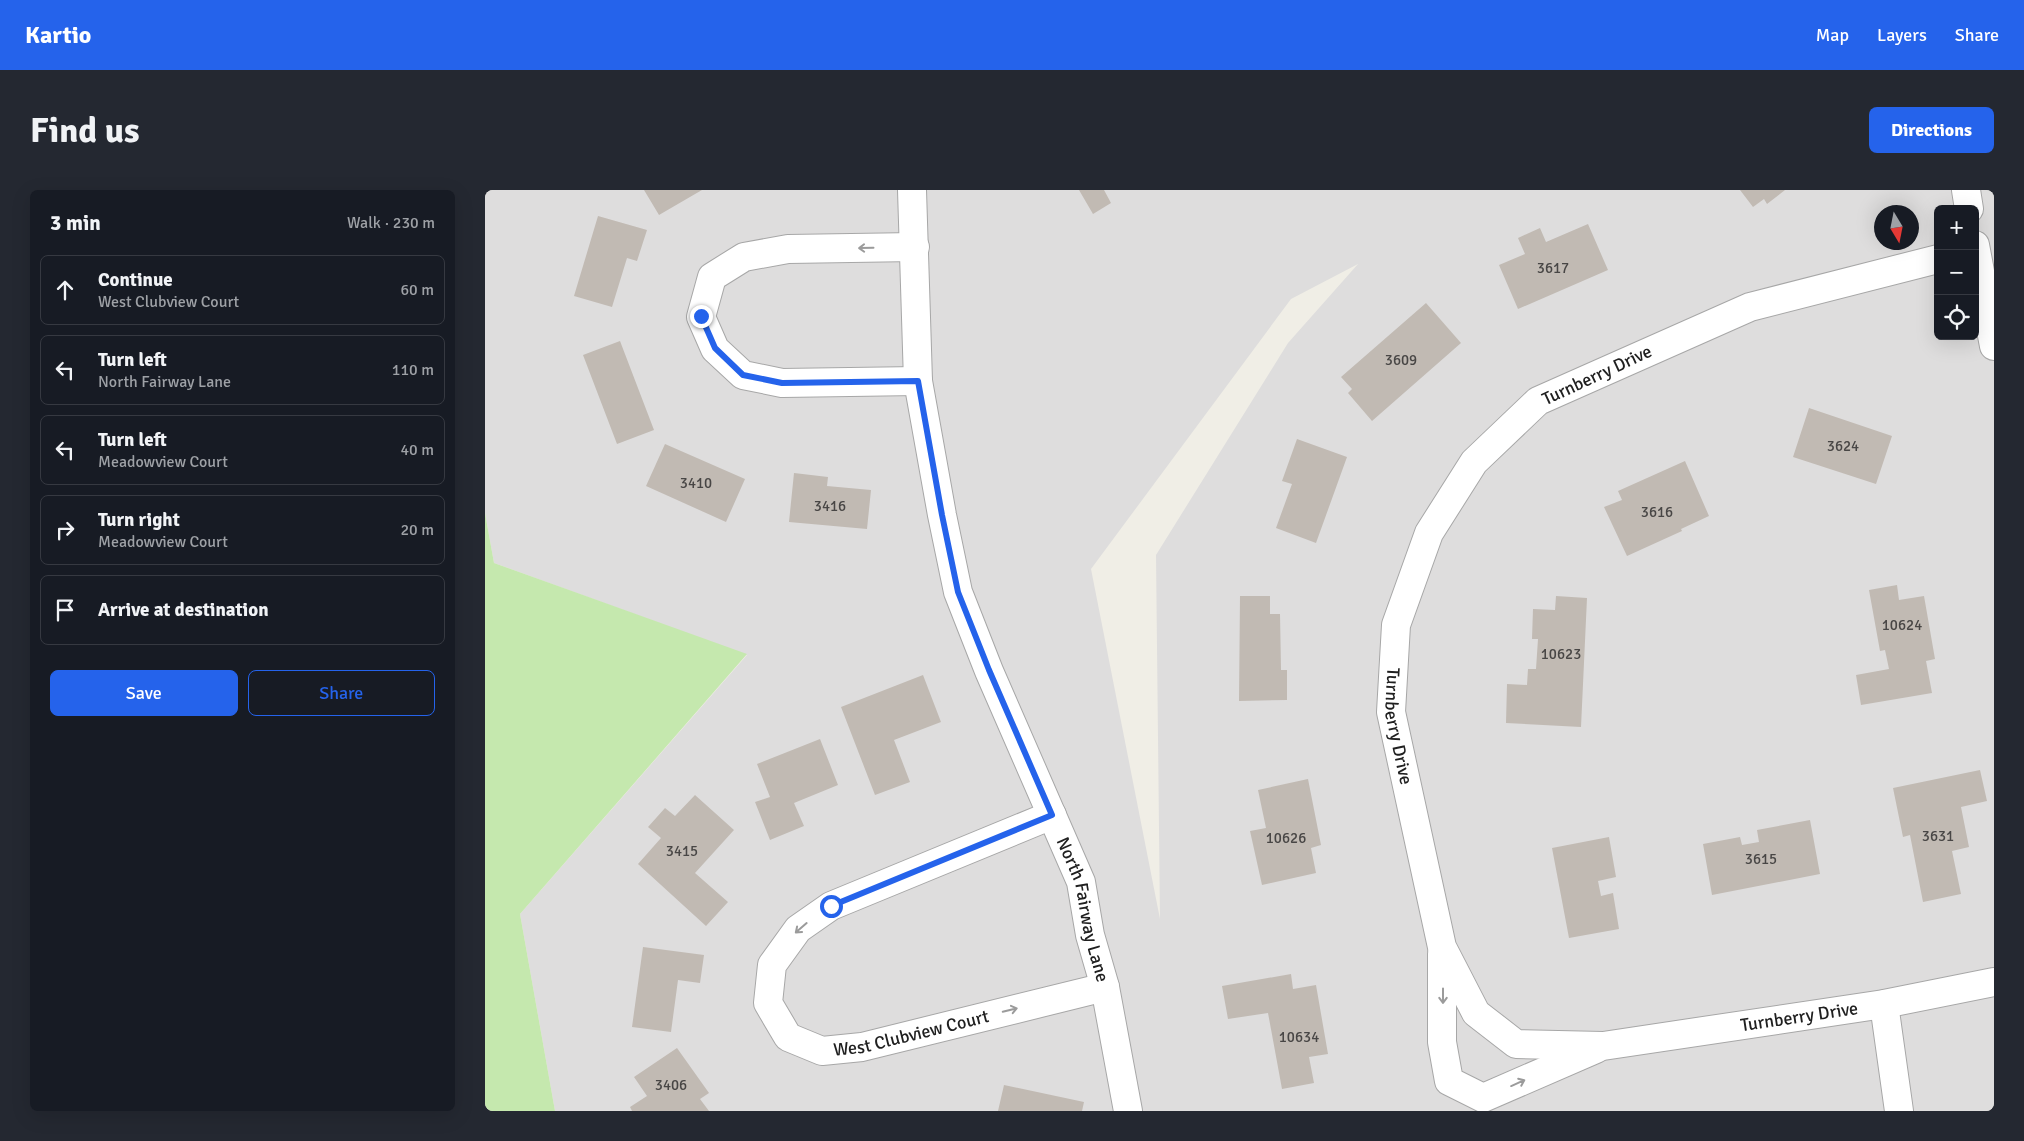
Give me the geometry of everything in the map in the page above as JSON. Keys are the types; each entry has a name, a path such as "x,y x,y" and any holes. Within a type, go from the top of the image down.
{"street":[{"name":"North Fairway Lane","path":"912,190 918,381 958,592 989,670 1081,882 1090,935 1105,987 1128,1111"},
{"path":"1966,190 1968,205"},
{"path":"915,247 788,249 744,257 711,277 701,316 715,348 743,375 782,383 918,381"},
{"path":"1976,250 1994,346"},
{"name":"Turnberry Drive","path":"1603,1046 1483,1098 1449,1081 1442,1042 1442,947 1391,712 1396,625 1429,533 1474,462 1538,401 1749,307 1934,261"},
{"name":"West Clubview Court","path":"1052,815 831,906 798,929 772,965 768,1003 788,1037 822,1051 862,1047 1105,987"},
{"name":"Turnberry Drive","path":"1442,947 1476,1013 1516,1044 1603,1046 1884,1004 1994,982"},
{"path":"1884,1004 1899,1111"}],"shaded area":[{"path":"485,190 1994,190 1994,1111 555,1111 520,914 747,655 494,563 485,513","holes":["1358,264 1288,343 1156,555 1160,919 1091,569 1291,299"]}],"green space":[{"path":"485,513 494,563 747,654 520,914 555,1111 485,1111"}],"building":[{"path":"644,190 702,190 659,215"},
{"path":"1079,190 1104,190 1111,203 1093,214"},
{"path":"1740,190 1785,190 1767,204 1764,199 1753,207"},
{"path":"598,216 647,230 637,261 627,258 612,307 574,296"},
{"path":"1588,224 1608,270 1518,309 1499,265 1525,254 1518,238 1540,228 1546,242"},
{"path":"1426,303 1461,343 1372,421 1348,393 1352,389 1341,377"},
{"path":"620,341 654,430 617,444 583,355"},
{"path":"1809,408 1892,436 1876,484 1793,457"},
{"path":"1297,439 1347,457 1316,543 1276,528 1292,484 1282,481"},
{"path":"665,444 745,479 726,522 646,486"},
{"path":"1685,461 1709,516 1681,529 1682,531 1627,556 1604,507 1622,500 1618,491"},
{"path":"794,473 828,477 827,486 871,490 867,529 789,522"},
{"path":"1897,585 1899,600 1924,596 1935,659 1926,661 1932,693 1861,705 1856,675 1889,669 1885,650 1880,651 1869,590"},
{"path":"1240,596 1270,596 1270,614 1280,614 1281,670 1287,670 1287,700 1239,701"},
{"path":"1556,596 1587,598 1581,727 1506,723 1507,684 1527,685 1528,669 1536,669 1538,639 1532,639 1533,609 1555,610"},
{"path":"923,675 941,722 894,740 910,782 875,795 841,707"},
{"path":"820,739 838,785 794,803 804,826 770,840 755,802 770,797 757,764"},
{"path":"1980,770 1987,801 1961,807 1969,847 1952,851 1961,894 1923,902 1910,835 1903,837 1893,788"},
{"path":"1308,779 1321,845 1311,848 1316,873 1262,885 1250,831 1266,828 1258,790"},
{"path":"695,795 734,830 695,873 728,902 706,926 638,864 661,838 648,827 665,808 675,816"},
{"path":"1810,820 1820,874 1712,895 1703,844 1740,837 1742,845 1759,842 1757,830"},
{"path":"1609,837 1616,877 1598,881 1601,896 1613,893 1619,929 1569,938 1552,848"},
{"path":"643,947 704,955 700,983 678,980 671,1032 632,1027"},
{"path":"1291,974 1293,989 1316,985 1328,1054 1309,1057 1314,1083 1282,1089 1268,1013 1228,1019 1222,986"},
{"path":"677,1048 709,1093 700,1099 709,1111 632,1111 630,1107 647,1096 634,1077"},
{"path":"1004,1085 1084,1102 1082,1111 998,1111"}],"route":[{"path":"701,316 715,348 743,375 782,383 918,381 958,592 989,670 1052,815 831,906"}]}
